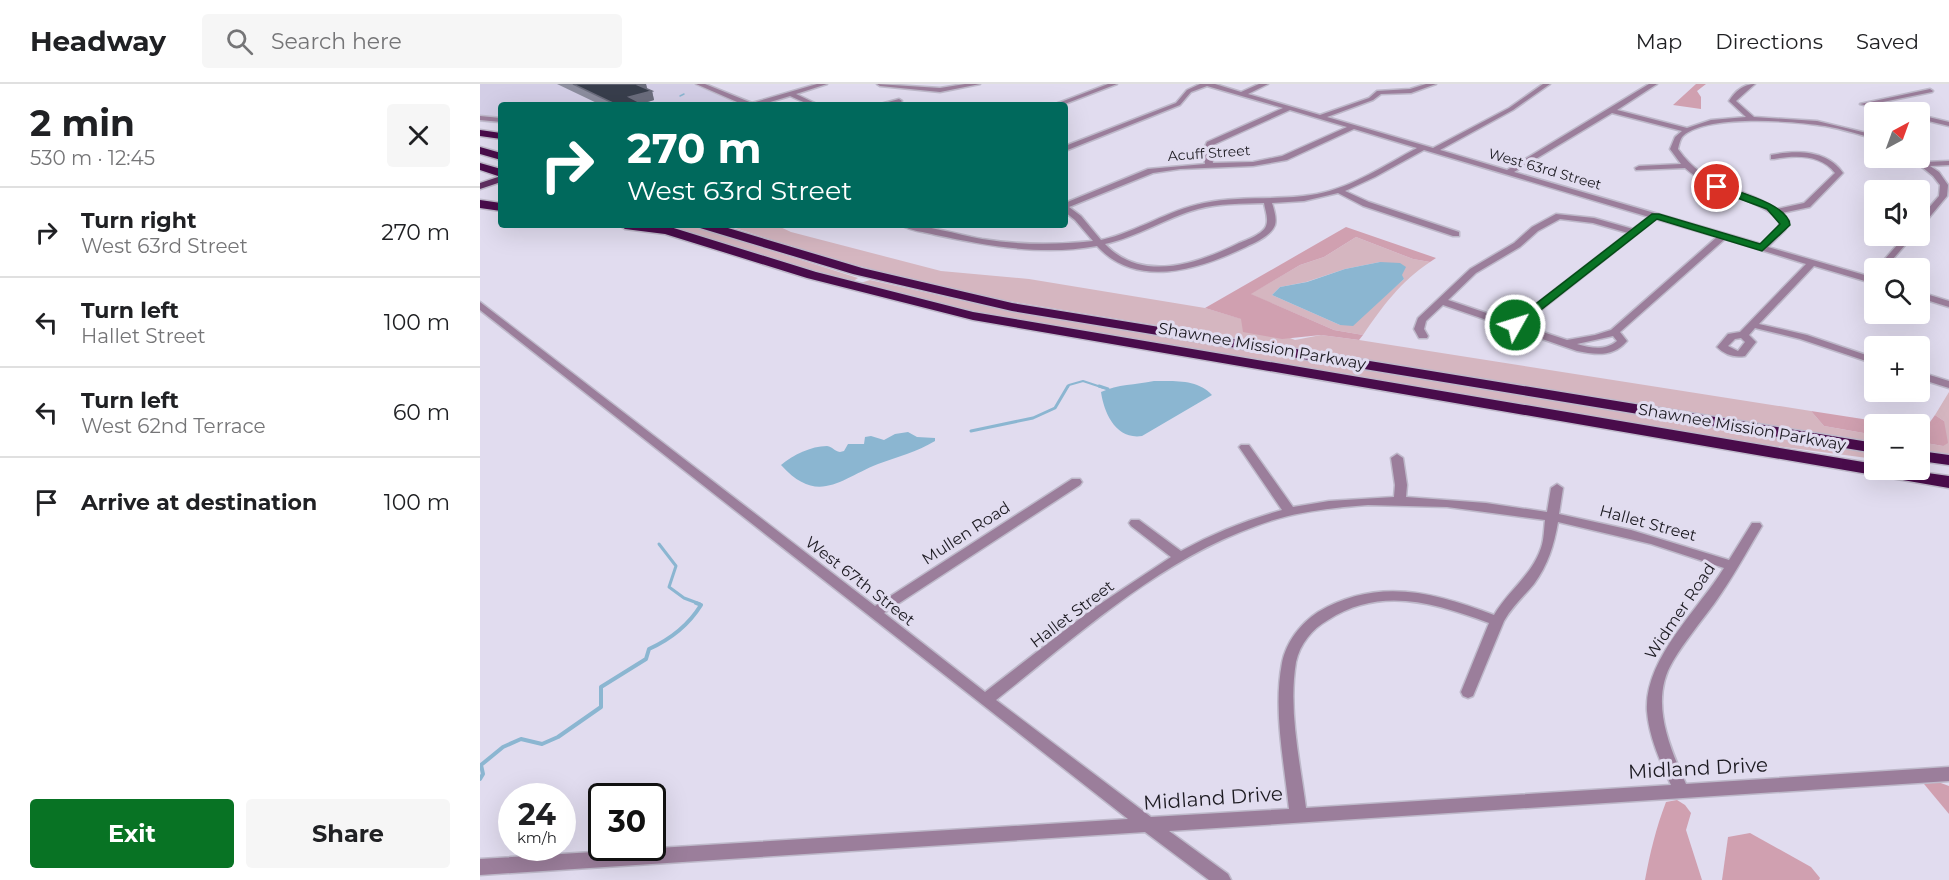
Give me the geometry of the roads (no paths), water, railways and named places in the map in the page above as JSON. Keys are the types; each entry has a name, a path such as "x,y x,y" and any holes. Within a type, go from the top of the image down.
{"highway":[{"path":"480,133 498,136"},
{"path":"480,150 498,156"},
{"path":"480,166 498,172"},
{"path":"480,204 498,207"},
{"path":"643,228 678,234"},
{"name":"Shawnee Mission Parkway","path":"661,228 793,272 882,296 973,316 1864,467"},
{"name":"Shawnee Mission Parkway","path":"717,228 839,268 1012,307 1864,446"},
{"path":"1930,457 1949,460"},
{"path":"1930,473 1949,476"},
{"name":"Shawnee Mission Parkway","path":"1930,478 1949,482"}],"main road":[{"path":"480,186 498,180"}],"street":[{"path":"699,84 744,102"},
{"path":"762,102 824,84"},
{"path":"880,84 940,90 977,84"},
{"path":"1064,102 1114,84"},
{"path":"1068,148 1178,104 1189,91 1207,84"},
{"name":"West 63rd Street","path":"1207,84 1864,276"},
{"path":"1241,94 1265,84"},
{"path":"1376,84 1379,93"},
{"path":"1320,117 1371,99 1379,93 1411,92 1433,84"},
{"path":"1435,150 1510,109 1547,84"},
{"path":"1509,172 1654,84"},
{"path":"1752,84 1731,100 1753,120"},
{"path":"1873,102 1930,91"},
{"path":"790,94 809,102"},
{"path":"894,102 899,101"},
{"path":"1209,165 1207,151 1210,144 1289,108"},
{"path":"1610,110 1688,130"},
{"path":"480,118 498,120"},
{"path":"1930,119 1949,123"},
{"path":"1762,248 1785,225 1785,221 1770,207 1717,187 1688,166 1677,155 1673,144 1678,135 1710,123 1753,120 1816,123 1864,134"},
{"name":"Acuff Street","path":"1068,206 1151,171 1209,165 1253,164 1284,158 1354,127"},
{"path":"918,228 980,242 1055,247 1099,242 1124,237 1178,212 1205,205 1302,199 1339,191 1424,147"},
{"path":"1774,157 1788,154 1815,158 1834,166 1839,173 1807,205 1777,212"},
{"path":"1930,164 1949,163"},
{"path":"1639,168 1688,166"},
{"path":"1929,168 1944,185 1943,196 1930,211"},
{"path":"1339,191 1366,204 1456,234"},
{"path":"1068,209 1081,220 1107,252 1119,260 1148,268 1189,267 1220,257 1270,229 1272,221 1267,200"},
{"path":"1935,205 1949,209"},
{"path":"1423,336 1419,329 1421,320 1473,271 1517,245 1535,229 1559,216 1594,221 1634,232"},
{"path":"1515,325 1655,216"},
{"path":"1442,301 1587,351 1609,350 1618,346 1622,341 1615,333 1724,236"},
{"path":"1890,258 1900,246"},
{"path":"1743,335 1812,263"},
{"path":"1930,298 1949,304"},
{"name":"West 67th Street","path":"480,306 985,700 1222,880"},
{"path":"480,321 494,316"},
{"path":"1752,325 1792,334 1864,357"},
{"path":"1930,378 1949,385"},
{"path":"1245,447 1289,511"},
{"path":"1396,458 1401,485 1400,499"},
{"name":"Mullen Road","path":"874,613 1076,482"},
{"path":"1468,692 1497,621 1540,565 1547,549 1557,488"},
{"name":"Hallet Street","path":"985,700 1109,606 1180,557 1239,527 1289,511 1354,500 1400,499 1465,504 1552,517 1651,537 1732,566"},
{"path":"1135,523 1180,557"},
{"name":"Widmer Road","path":"1681,790 1658,736 1654,712 1654,691 1666,660 1732,566 1756,526"},
{"path":"1298,814 1289,733 1287,675 1294,648 1310,626 1325,614 1343,605 1387,595 1438,600 1497,621"},
{"name":"Midland Drive","path":"480,867 1949,774"}],"water":[{"path":"1380,262 1400,263 1406,267 1402,275 1404,279 1353,326 1340,325 1272,295 1280,287"},
{"path":"1154,381 1193,384 1212,395 1142,436 1125,434 1108,416 1101,392 1120,386"},
{"path":"908,432 917,437 935,438 935,441 829,485 818,487 806,484 781,465 809,449 827,446 840,452 844,451 848,444 864,444 865,437 871,436 884,440 895,434"}],"waterway":[{"path":"680,96 684,94"},
{"path":"1067,388 1069,385 1083,381 1104,388"},
{"path":"971,431 1033,418 1055,408 1068,386"},
{"path":"1099,386 1108,389"},
{"path":"659,544 676,566 669,587 684,598 700,604"},
{"path":"480,779 483,774 481,765 503,747 521,739 542,744 558,737 601,707 601,687 646,659 649,649 678,631 701,605 696,603"}]}
